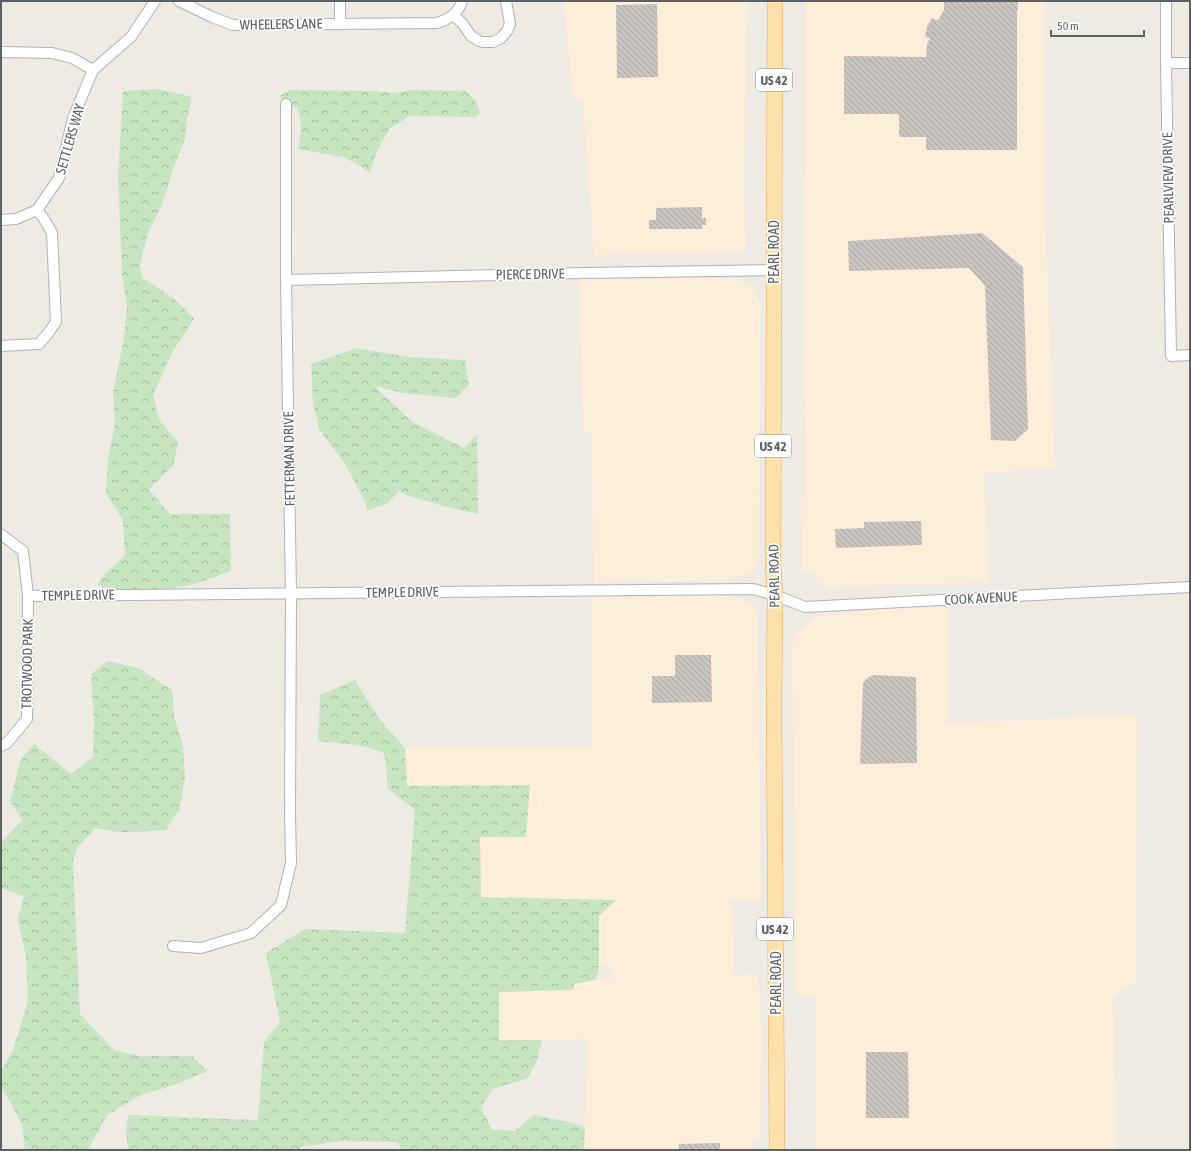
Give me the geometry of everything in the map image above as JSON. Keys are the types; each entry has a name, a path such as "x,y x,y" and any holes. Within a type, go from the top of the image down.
{"main road":[{"name":"PEARL ROAD","path":"775,1 773,565 775,595 774,708 777,1150"}],"street":[{"name":"SETTLERS WAY","path":"37,210 59,178 73,118 93,70 131,37 155,1"},
{"name":"WHEELERS LANE","path":"179,1 212,17 233,25 437,23 448,19 453,15"},
{"name":"WHEELERS LANE","path":"340,1 340,24"},
{"path":"462,1 459,8 453,15 462,23 470,36 479,41 493,42 503,37 510,24 506,1"},
{"name":"PEARLVIEW DRIVE","path":"1166,1 1171,356 1190,355"},
{"path":"1,52 52,53 72,58 93,70"},
{"path":"1166,63 1190,63"},
{"name":"FETTERMAN DRIVE","path":"173,946 201,948 251,932 281,905 291,863 291,594 286,280 286,104"},
{"path":"1,220 16,219 37,210 52,233 56,322 50,332 39,344 1,346"},
{"name":"PIERCE DRIVE","path":"286,280 774,270"},
{"name":"TROTWOOD PARK","path":"1,535 23,551 28,596 27,719 7,743 1,746"},
{"name":"COOK AVENUE","path":"775,595 805,607 1190,587"},
{"name":"TEMPLE DRIVE","path":"28,596 753,589 775,595"}],"shaded area":[{"path":"564,1 747,1 744,185 746,252 594,255 583,99 573,99"},
{"path":"806,1 1043,1 1045,218 1055,467 984,473 989,582 822,587 812,573 802,571 801,498 806,498 804,222 806,157"},
{"path":"714,278 741,280 752,289 760,302 759,561 756,568 745,576 723,580 594,583 591,431 583,433 580,279"},
{"path":"718,595 739,597 756,607 758,617 761,899 727,900 733,909 733,975 758,974 762,1036 760,1140 752,1140 752,1150 584,1150 588,1039 499,1041 499,992 573,990 574,984 613,977 612,967 599,966 599,916 616,901 481,897 480,837 407,786 405,748 592,747 591,598"},
{"path":"886,608 947,608 947,723 1137,715 1136,982 1113,996 1116,1150 815,1150 815,996 796,995 792,647 796,633 814,617"}],"green space":[{"path":"158,89 192,97 187,118 185,140 172,171 167,190 148,233 140,263 142,278 172,297 194,318 174,349 153,395 159,420 178,442 174,464 149,490 170,514 230,514 231,571 194,584 147,593 98,586 101,578 125,555 123,520 106,493 108,459 115,424 113,391 123,344 127,307 122,275 118,177 123,91"},
{"path":"291,90 375,91 393,93 410,90 466,91 475,100 480,113 475,117 410,116 390,128 377,151 370,172 343,157 298,149 301,128 297,108 286,104 279,96"},
{"path":"357,348 409,357 465,360 469,385 456,398 403,393 374,386 412,422 464,448 477,434 478,514 443,506 406,495 399,491 387,504 368,510 366,503 345,464 319,429 313,402 311,364"},
{"path":"108,661 138,668 172,690 174,716 183,746 185,777 180,808 166,830 116,832 96,828 78,846 73,860 80,1014 114,1050 138,1056 192,1056 208,1071 171,1086 141,1095 107,1115 88,1150 25,1150 22,1124 1,1086 1,1071 13,1050 28,1001 26,956 18,920 24,896 1,888 1,843 22,820 10,801 20,761 34,744 71,774 93,757 94,721 91,674"},
{"path":"355,680 380,720 405,748 407,786 530,785 526,837 480,837 481,897 616,900 599,916 599,966 596,980 574,984 573,990 499,992 499,1040 542,1040 536,1063 528,1078 493,1089 481,1107 492,1130 515,1131 534,1115 573,1123 585,1128 584,1150 402,1150 397,1142 340,1141 301,1147 299,1150 128,1150 126,1127 129,1115 258,1120 264,1042 280,1022 266,953 305,929 405,933 415,810 388,789 386,763 383,752 358,745 318,741 320,695"}],"building":[{"path":"944,1 1018,1 1017,150 926,150 926,137 899,137 899,114 844,114 844,56 926,57 927,44 930,39 925,37 927,27 932,18 938,20 944,10"},
{"path":"657,4 658,77 617,78 616,5"},
{"path":"702,207 702,218 706,218 706,225 702,225 702,229 649,229 649,220 656,220 656,208"},
{"path":"982,233 1023,267 1028,429 1015,441 991,440 985,286 969,268 849,271 848,241"},
{"path":"921,521 922,545 836,548 835,529 864,528 864,522"},
{"path":"675,655 711,655 712,702 652,703 652,676 675,676"},
{"path":"874,675 916,677 917,763 860,764 863,683 867,678"},
{"path":"866,1052 908,1052 909,1118 866,1118"},
{"path":"720,1143 720,1150 679,1150 679,1144"}]}
